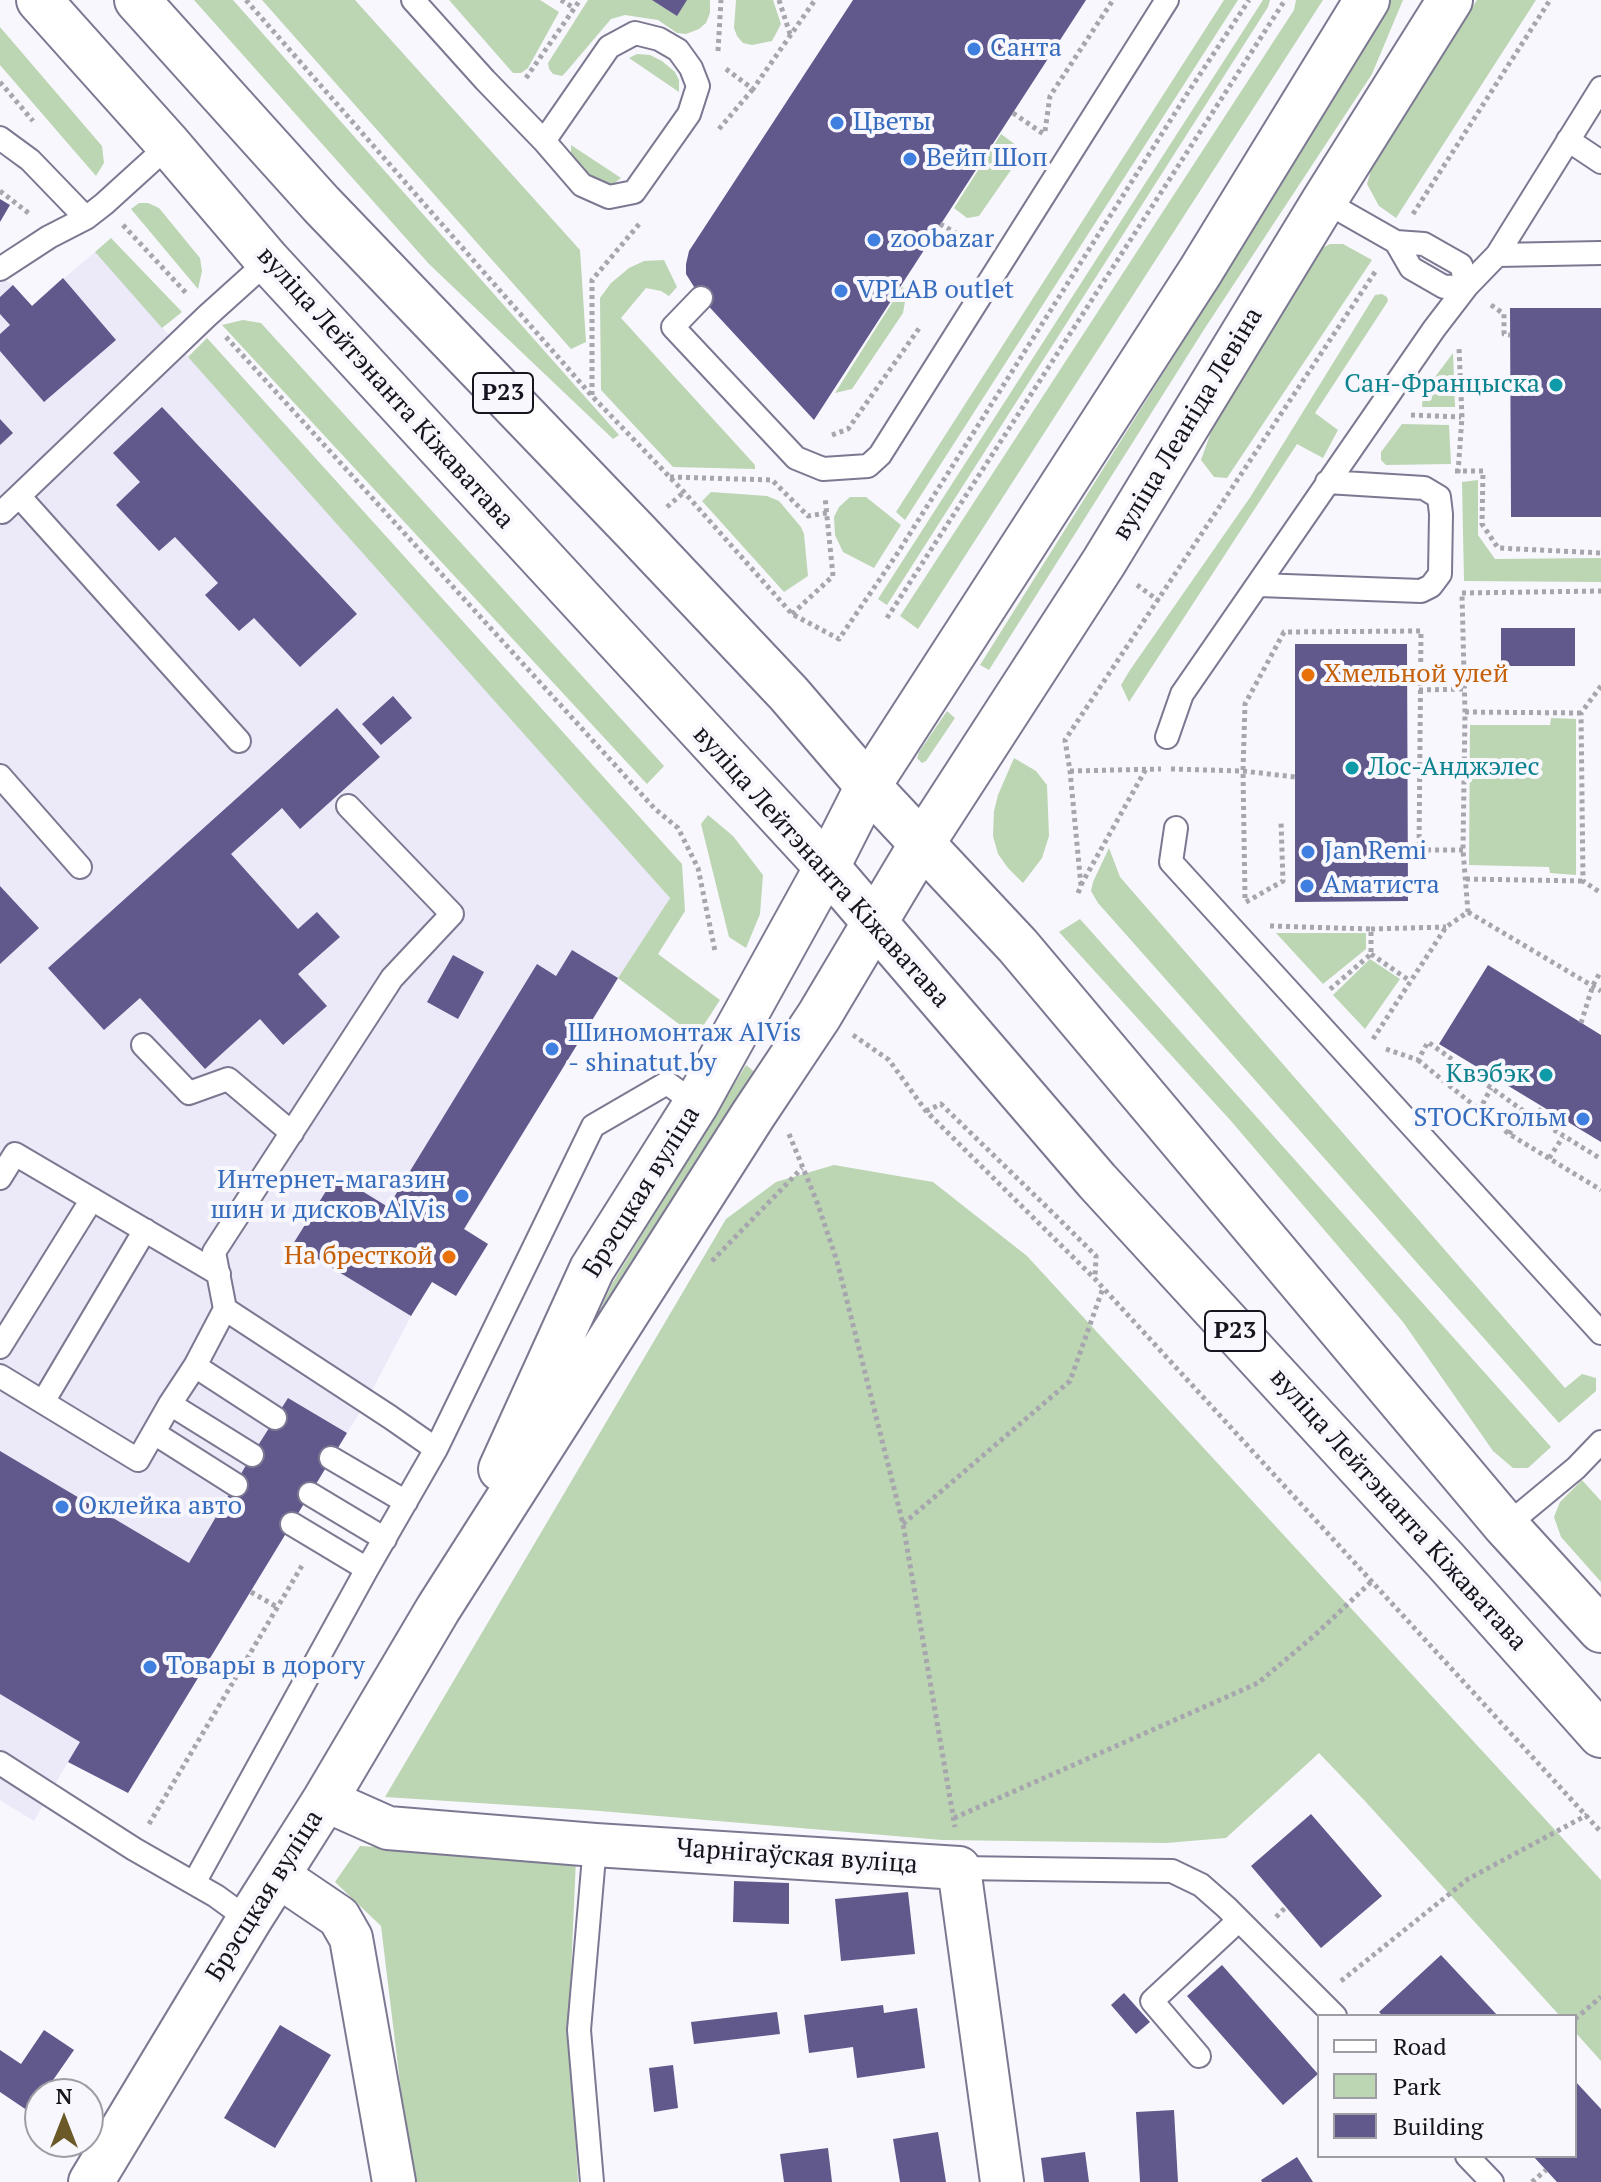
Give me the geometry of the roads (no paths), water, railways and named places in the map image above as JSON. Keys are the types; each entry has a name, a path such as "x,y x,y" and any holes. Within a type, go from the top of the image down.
{"main road":[{"name":"вуліца Лейтэнанта Кіжаватава","path":"39,0 268,261 827,867 1097,1181 1446,1561 1601,1735"},
{"name":"Р23","path":"137,0 321,204 789,694 921,845 1025,955 1506,1526 1601,1630"},
{"path":"868,786 1200,272 1367,0"},
{"name":"вуліца Леаніда Левіна","path":"921,845 1104,562 1450,0"},
{"name":"Брэсцкая вуліца","path":"438,1609 592,1269 696,1104 827,867 868,786"},
{"name":"Брэсцкая вуліца","path":"91,2182 438,1609 819,1016 921,845"}],"street":[{"name":"Чарнігаўская вуліца","path":"325,1800 388,1828 595,1845 959,1868"},
{"path":"959,1868 1002,2182"},
{"path":"277,1875 339,1917 351,1938 394,2182"}],"lane":[{"path":"413,0 582,185 609,197 634,192 689,114 698,86 691,68 678,50 659,39 635,33 609,47 544,141"},
{"path":"701,298 673,327 796,458 823,469 868,466 880,455 1167,0"},
{"path":"1167,737 1182,694 1434,329 1467,286 1497,255 1601,88"},
{"path":"0,138 30,160 86,218"},
{"path":"1568,140 1601,162"},
{"path":"0,269 49,237 86,218 169,145"},
{"path":"1324,201 1396,242 1411,268 1444,287 1467,286"},
{"path":"1497,255 1601,253"},
{"path":"0,510 2,512 268,261"},
{"path":"1259,585 1421,591 1431,586 1440,574 1439,497 1424,488 1327,482"},
{"path":"19,496 239,741"},
{"path":"0,776 80,867"},
{"path":"0,1376 138,1460 195,1366 225,1309 214,1252 392,978 452,914 348,806"},
{"path":"1176,828 1171,862 1601,1333"},
{"path":"143,1045 189,1093 228,1079 292,1133"},
{"path":"194,1883 436,1449 593,1126 667,1083 696,1104"},
{"path":"0,1178 15,1154 219,1274"},
{"path":"0,1347 92,1199"},
{"path":"43,1402 145,1230"},
{"path":"225,1309 436,1449"},
{"path":"195,1366 275,1418"},
{"path":"170,1404 252,1455"},
{"path":"154,1433 236,1485"},
{"path":"1506,1526 1576,1468 1601,1442"},
{"path":"331,1458 406,1502"},
{"path":"310,1494 385,1539"},
{"path":"292,1524 367,1569"},
{"path":"0,1763 134,1849 216,1896 249,1920"},
{"path":"592,2182 579,2030 595,1845"},
{"path":"959,1868 1172,1871 1201,1885 1327,2008"},
{"path":"1199,2056 1152,2001 1239,1920"},
{"path":"1469,2158 1492,2182"}],"place":[{"name":"Санта","path":"974,49"},
{"name":"Цветы","path":"837,123"},
{"name":"Вейп Шоп","path":"910,159"},
{"name":"zoobazar","path":"874,240"},
{"name":"VPLAB outlet","path":"841,291"},
{"name":"Сан-Францыска","path":"1556,385"},
{"name":"Хмельной улей","path":"1308,675"},
{"name":"Лос-Анджэлес","path":"1352,768"},
{"name":"Jan Remi","path":"1308,852"},
{"name":"Аматиста","path":"1307,886"},
{"name":"Шиномонтаж AlVis - shinatut.by","path":"552,1049"},
{"name":"Квэбэк","path":"1546,1075"},
{"name":"STOCKгольм","path":"1583,1119"},
{"name":"Интернет-магазин шин и дисков AlVis","path":"462,1196"},
{"name":"На бресткой","path":"449,1257"},
{"name":"Оклейка авто","path":"62,1507"},
{"name":"Товары в дорогу","path":"150,1667"}]}
